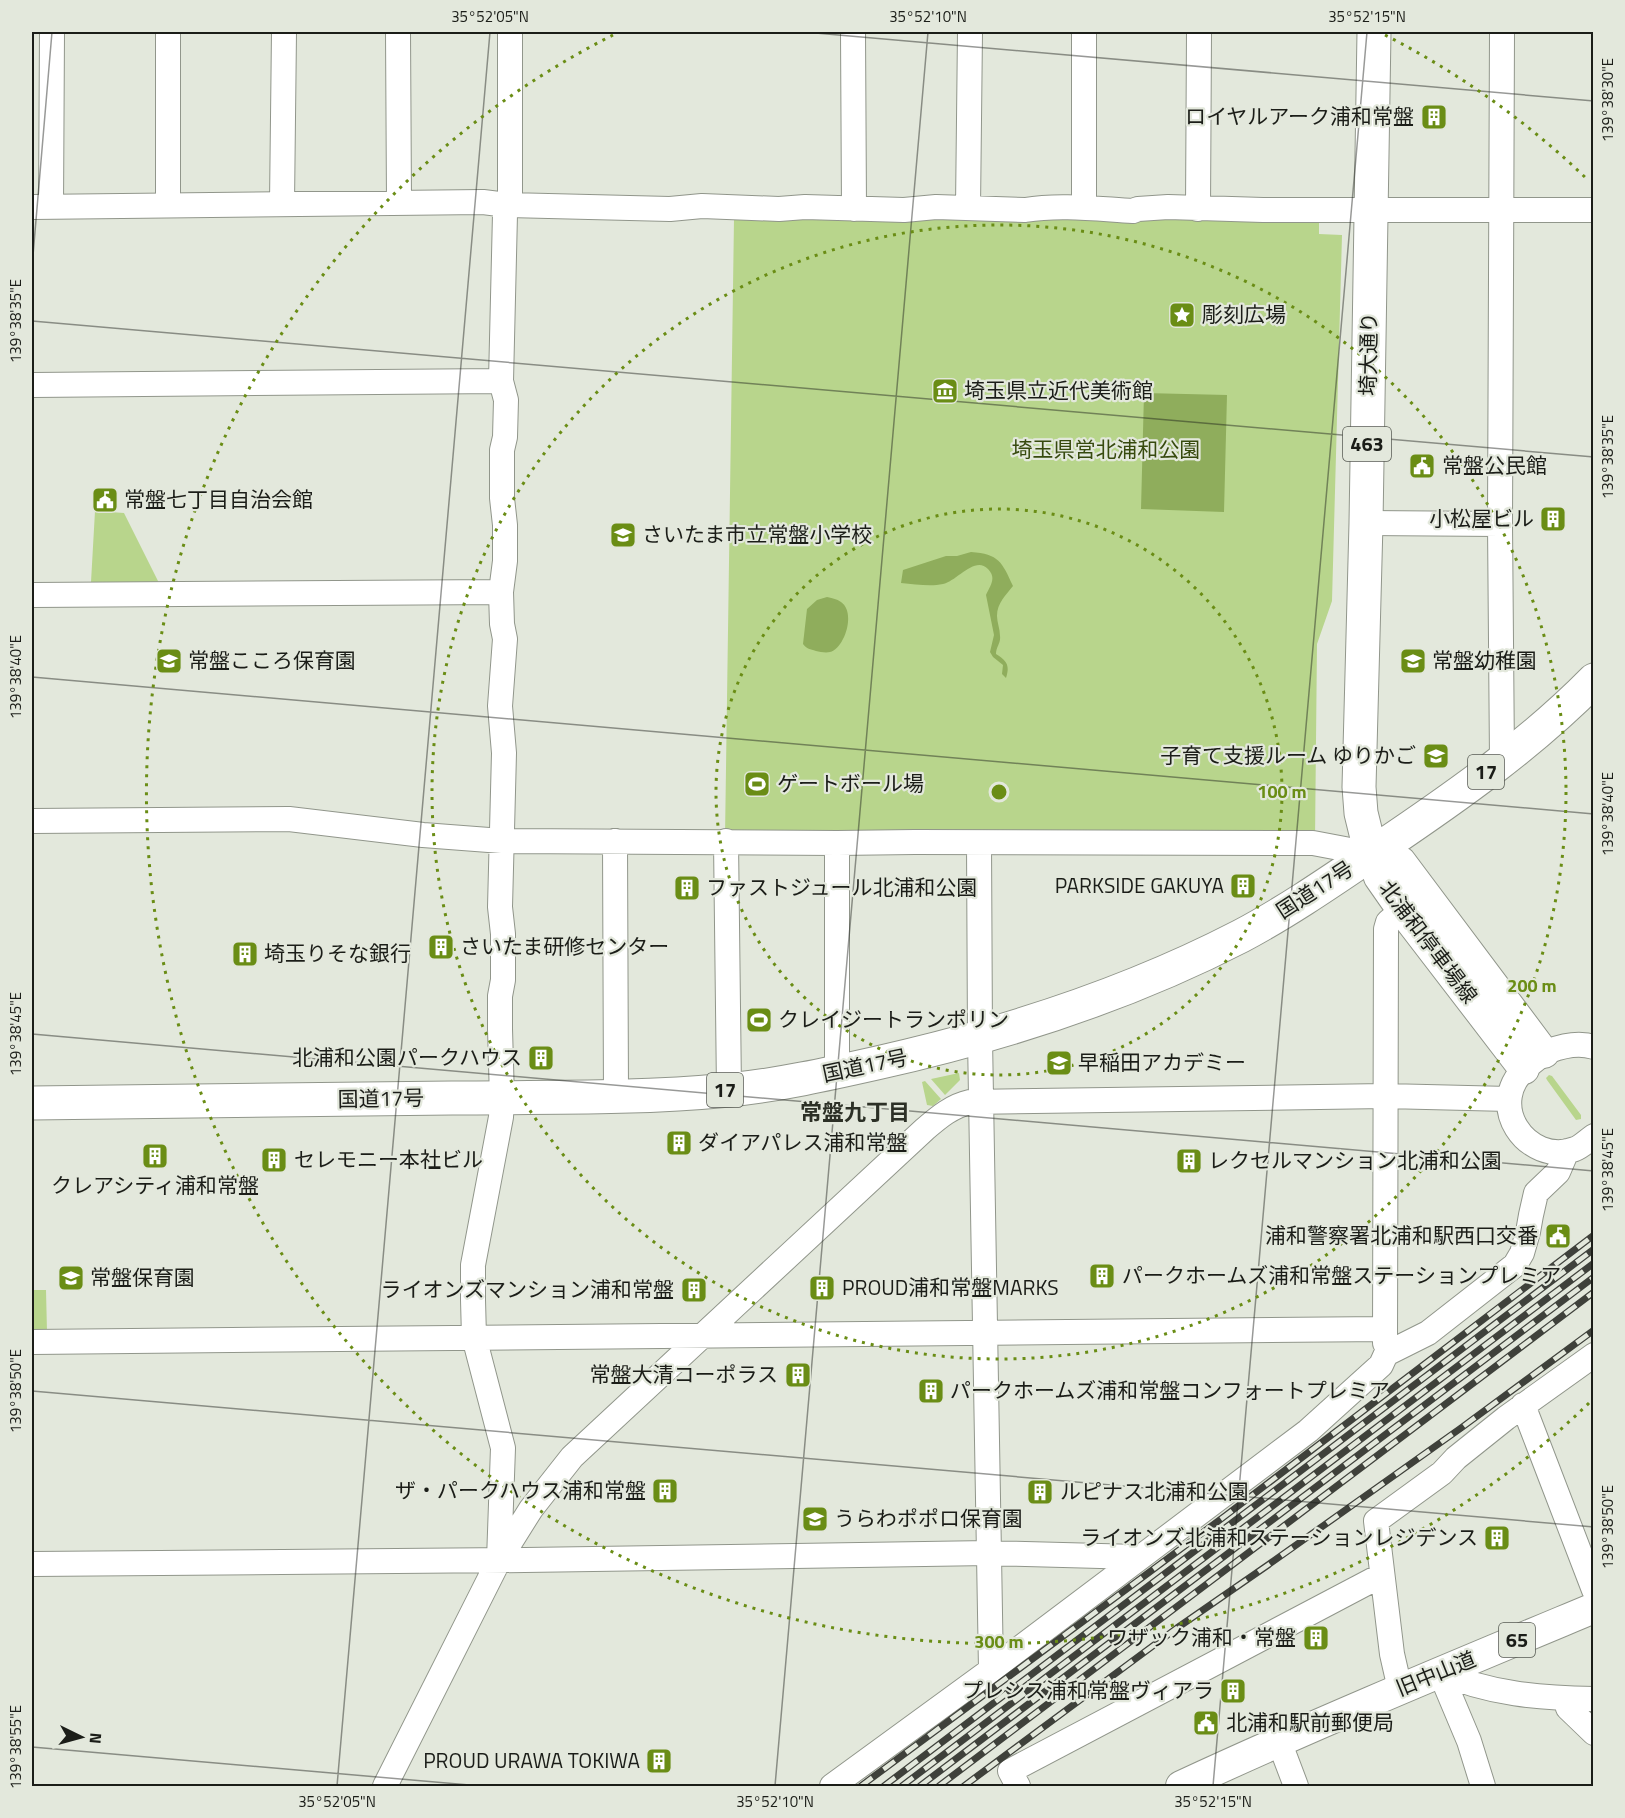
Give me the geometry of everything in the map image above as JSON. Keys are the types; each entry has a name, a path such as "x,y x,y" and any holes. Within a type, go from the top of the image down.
{"highway":[{"name":"埼大通り","path":"1371,854 1361,813 1359,787 1374,32"},
{"name":"国道17号","path":"32,1103 616,1096 729,1090 837,1072 980,1039 1134,985 1196,958 1283,912 1437,809 1543,728 1593,680"}],"main road":[{"name":"北浦和停車場線","path":"1371,854 1379,878 1402,910 1534,1061"},
{"name":"北浦和停車場線","path":"1371,854 1401,862 1534,1061"},
{"name":"旧中山道","path":"1181,1786 1279,1741 1593,1608"}],"street":[{"path":"52,32 41,206 483,202 507,205 670,209 702,206 779,209 806,207 854,209 968,207 1025,210 1084,208 1133,211 1168,207 1593,210"},
{"path":"168,32 168,205"},
{"path":"282,203 284,32"},
{"path":"398,32 399,202"},
{"path":"499,1560 503,1448 474,1338 473,1265 501,1117 502,1098 500,996 503,934 500,907 504,753 500,706 506,639 502,624 501,592 505,561 502,450 505,437 506,400 501,381 505,214 510,195 510,32"},
{"path":"853,32 854,209"},
{"path":"968,207 970,32"},
{"path":"1084,32 1084,208"},
{"path":"1198,209 1199,32"},
{"path":"1502,32 1500,524 1502,760"},
{"path":"32,385 501,381"},
{"path":"1366,523 1500,524"},
{"path":"32,595 501,592"},
{"path":"32,821 289,819 423,835 502,841 1313,843 1371,854"},
{"path":"615,841 616,1096"},
{"path":"726,841 729,1090"},
{"path":"837,843 837,1072"},
{"path":"979,843 980,1039 991,1670"},
{"path":"832,1786 991,1670 1308,1431 1381,1365 1386,1354 1386,929 1388,922 1402,910"},
{"path":"1593,1045 1560,1046 1534,1061 1515,1079 1509,1099 1509,1114 1512,1122 1530,1142 1541,1149 1552,1152 1576,1149 1593,1136"},
{"path":"385,1786 499,1560 531,1509 572,1457 928,1126 951,1108 959,1104 981,1102 1385,1096 1509,1099"},
{"path":"1386,1354 1428,1333 1515,1265 1525,1243 1536,1193 1558,1172 1567,1151"},
{"path":"32,1342 1385,1329"},
{"path":"1400,1689 1392,1654 1376,1521 1442,1473 1456,1458 1523,1405 1593,1355"},
{"path":"1523,1405 1593,1590"},
{"path":"32,1564 989,1553 1138,1557"},
{"path":"1018,1786 1010,1771 1382,1575"},
{"path":"1440,1672 1461,1682 1488,1690 1593,1699"},
{"path":"1440,1672 1488,1783"},
{"path":"1565,1698 1568,1708 1593,1733"},
{"path":"1279,1741 1296,1786"}],"green space":[{"name":"埼玉県営北浦和公園","path":"734,219 1319,220 1319,234 1342,235 1332,601 1317,644 1315,840 725,837"},
{"path":"95,511 124,513 159,583 91,582"},
{"path":"959,1073 960,1080 945,1095 931,1079"},
{"path":"1549,1075 1581,1115 1581,1119 1576,1120 1547,1080"},
{"path":"925,1081 941,1099 933,1106 927,1105 922,1082"},
{"path":"32,1271 33,1290 46,1290 47,1332 32,1332"}],"shaded area":[{"path":"1144,393 1227,395 1224,512 1141,509"},
{"path":"971,552 994,557 1006,571 1013,586 997,611 1000,638 996,654 1007,664 1006,678 1002,674 1003,665 990,652 994,635 986,595 992,579 988,569 977,565 948,582 938,585 901,583 903,570 946,556"},
{"path":"827,597 839,601 848,613 844,637 840,644 830,652 810,649 803,644 807,609 817,600"}],"railway":[{"path":"861,1786 1225,1516 1594,1235"},
{"path":"884,1786 1594,1249"},
{"path":"902,1786 1594,1263"},
{"path":"920,1786 1594,1277"},
{"path":"939,1786 1594,1292"},
{"path":"964,1786 1177,1628 1461,1428 1594,1330"}],"place":[{"name":"ロイヤルアーク浦和常盤","path":"1434,117"},
{"name":"彫刻広場","path":"1182,315"},
{"name":"埼玉県立近代美術館","path":"945,391"},
{"name":"常盤公民館","path":"1422,466"},
{"name":"常盤七丁目自治会館","path":"105,500"},
{"name":"小松屋ビル","path":"1553,519"},
{"name":"さいたま市立常盤小学校","path":"623,535"},
{"name":"常盤こころ保育園","path":"169,661"},
{"name":"常盤幼稚園","path":"1413,661"},
{"name":"子育て支援ルーム ゆりかご","path":"1436,756"},
{"name":"ゲートボール場","path":"757,784"},
{"name":"PARKSIDE GAKUYA","path":"1243,886"},
{"name":"ファストジュール北浦和公園","path":"687,888"},
{"name":"さいたま研修センター","path":"441,947"},
{"name":"埼玉りそな銀行","path":"245,954"},
{"name":"クレイジートランポリン","path":"759,1020"},
{"name":"北浦和公園パークハウス","path":"541,1058"},
{"name":"早稲田アカデミー","path":"1059,1063"},
{"name":"ダイアパレス浦和常盤","path":"679,1143"},
{"name":"クレアシティ浦和常盤","path":"155,1156"},
{"name":"セレモニー本社ビル","path":"274,1160"},
{"name":"レクセルマンション北浦和公園","path":"1189,1161"},
{"name":"浦和警察署北浦和駅西口交番","path":"1558,1236"},
{"name":"パークホームズ浦和常盤ステーションプレミア","path":"1102,1276"},
{"name":"常盤保育園","path":"71,1278"},
{"name":"PROUD浦和常盤MARKS","path":"822,1288"},
{"name":"ライオンズマンション浦和常盤","path":"694,1290"},
{"name":"常盤大清コーポラス","path":"798,1375"},
{"name":"パークホームズ浦和常盤コンフォートプレミア","path":"931,1391"},
{"name":"ザ・パークハウス浦和常盤","path":"665,1491"},
{"name":"ルピナス北浦和公園","path":"1040,1492"},
{"name":"うらわポポロ保育園","path":"815,1519"},
{"name":"ライオンズ北浦和ステーションレジデンス","path":"1497,1538"},
{"name":"ワザック浦和・常盤","path":"1316,1638"},
{"name":"プレシス浦和常盤ヴィアラ","path":"1233,1691"},
{"name":"北浦和駅前郵便局","path":"1206,1723"},
{"name":"PROUD URAWA TOKIWA","path":"659,1761"}],"district":[{"name":"常盤九丁目","path":"855,1112"}]}
